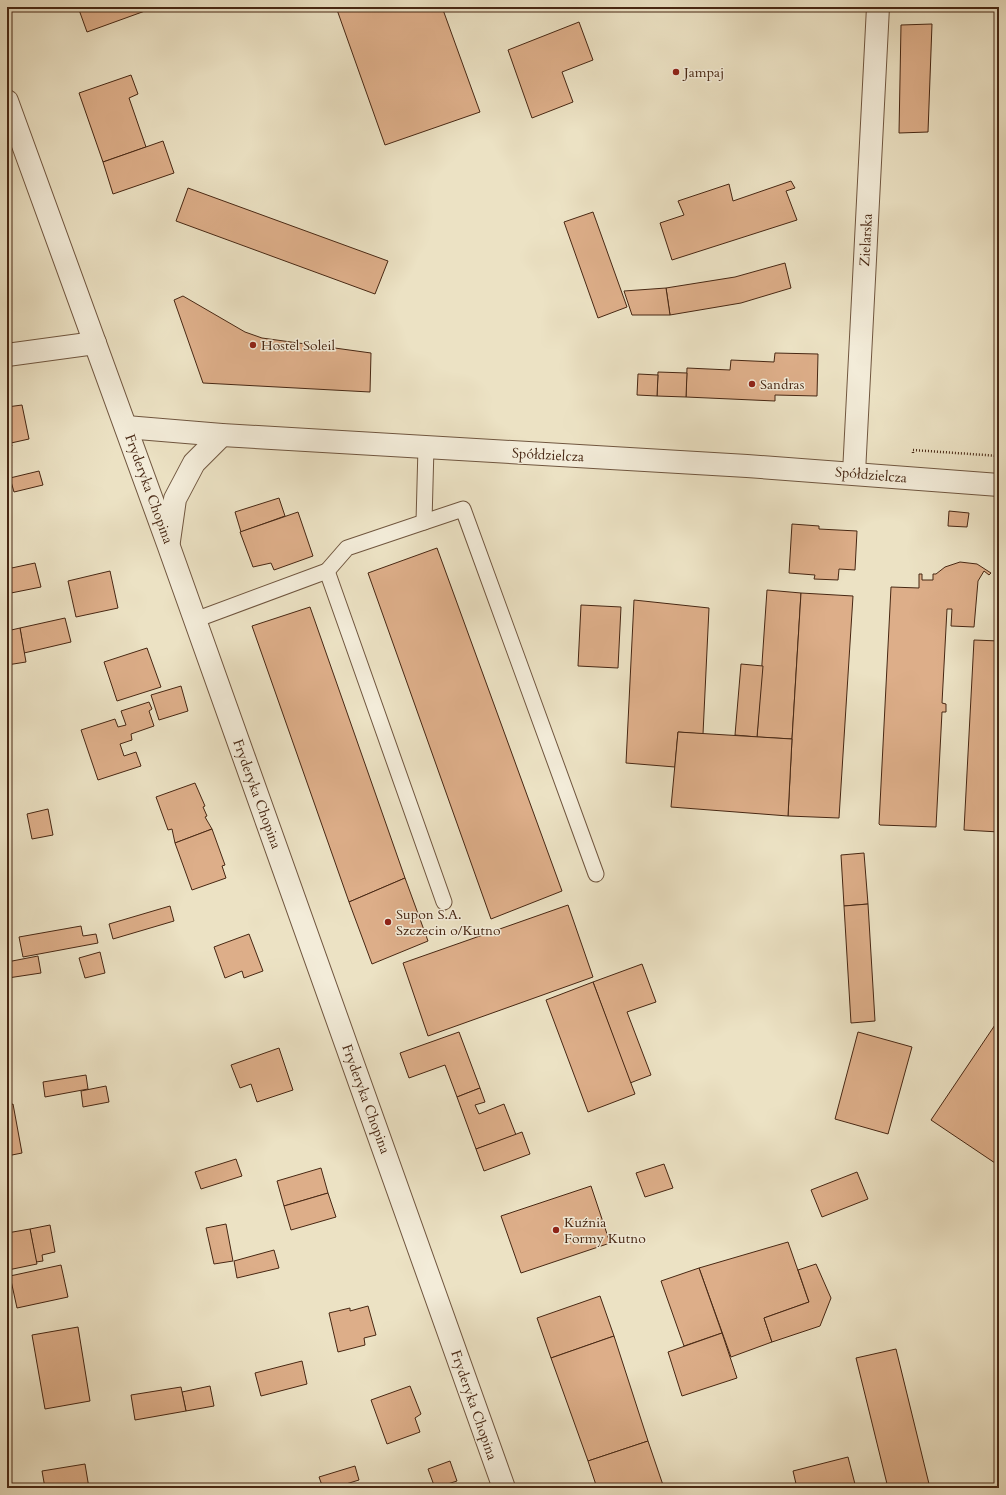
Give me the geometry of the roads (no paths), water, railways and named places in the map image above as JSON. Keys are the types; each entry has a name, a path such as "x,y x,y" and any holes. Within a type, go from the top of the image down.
{"street":[{"name":"Zielarska","path":"854,473 878,7"},
{"name":"Fryderyka Chopina","path":"7,101 168,544 504,1488"},
{"path":"7,354 95,343"},
{"name":"Spółdzielcza","path":"126,427 222,435 854,473 999,484"},
{"path":"168,544 175,499 194,463 222,435"}],"lane":[{"path":"424,522 426,447"},
{"path":"195,620 327,572 347,548 463,509 596,874"},
{"path":"327,572 444,902"}],"place":[{"name":"Jampaj","path":"676,72"},
{"name":"Hostel Soleil","path":"253,345"},
{"name":"Sandras","path":"752,384"},
{"name":"Supon S.A. Szczecin o/Kutno","path":"388,922"},
{"name":"Kuźnia Formy Kutno","path":"556,1230"}]}
